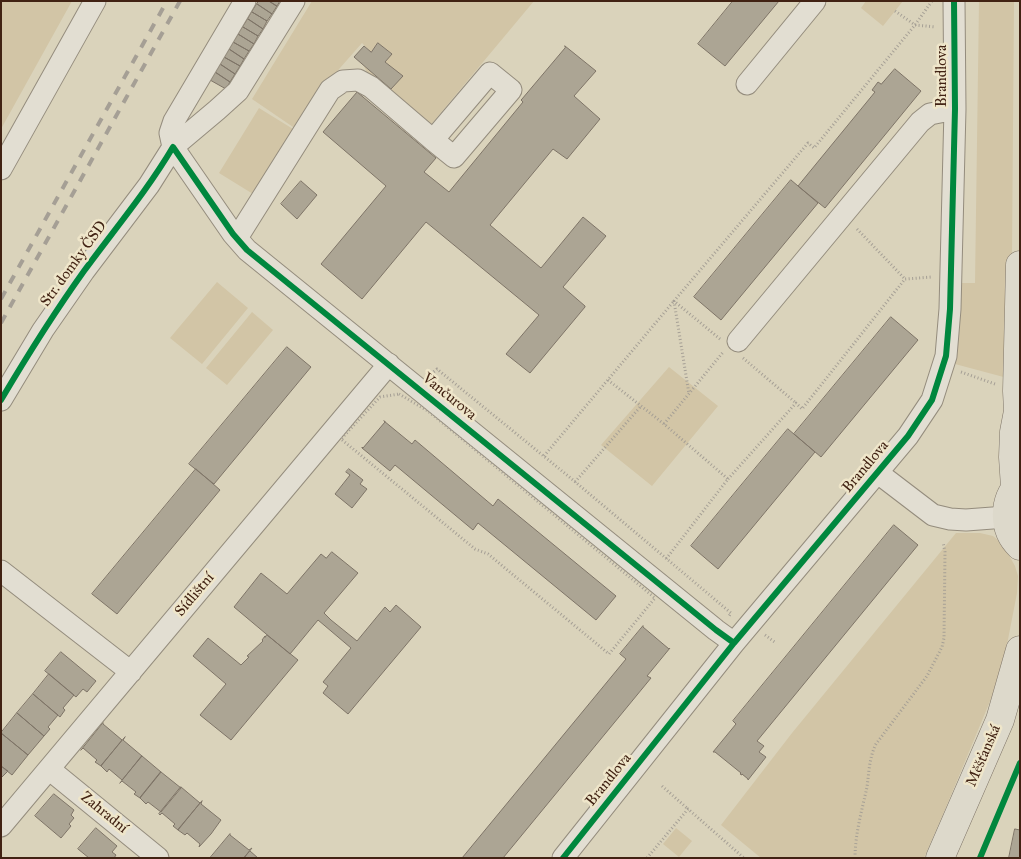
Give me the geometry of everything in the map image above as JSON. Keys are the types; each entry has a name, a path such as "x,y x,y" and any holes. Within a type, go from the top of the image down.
{"main road":[{"path":"1020,265 1017,391 1019,413 1014,432 1013,457 1018,485 1010,497 1006,517 1009,530 1020,546"},
{"name":"Měšťanská","path":"940,858 1000,720 1020,650"}],"street":[{"path":"1,168 95,1"},
{"path":"245,1 174,121 170,133 173,147 238,91 294,1"},
{"path":"747,84 816,1"},
{"name":"Brandlova","path":"563,858 734,643 908,436 932,400 946,356 950,309 955,109 954,1"},
{"path":"237,238 330,90 343,81 358,80 371,87 434,140"},
{"name":"Brandlova","path":"732,345 920,122 930,114 955,109"},
{"name":"Vančurova","path":"173,147 247,250 389,364 411,392 734,643"},
{"name":"Str. domky ČSD","path":"1,400 52,318 84,271 153,178 173,147"},
{"name":"Sídlištní","path":"1,826 389,364"},
{"name":"Brandlova","path":"878,473 933,515 950,520 1006,517"},
{"path":"1,570 131,672"},
{"name":"Zahradní","path":"49,769 158,858"}],"path":[{"path":"544,456 808,143 814,148 915,25 932,1"},
{"path":"895,11 915,25 937,27"},
{"path":"843,215 905,279"},
{"path":"674,301 732,345 802,410 905,279 932,277"},
{"path":"674,301 689,394"},
{"path":"664,424 732,345"},
{"path":"411,392 428,411 655,598 609,654 488,554 475,549 341,439 380,397 411,392 437,369 731,613 727,618"},
{"path":"608,380 664,424 728,479"},
{"path":"666,558 728,479 796,403"},
{"path":"575,482 641,406"},
{"path":"855,858 856,841 872,752 927,676 942,647 944,638 945,552 943,542"},
{"path":"761,631 776,643"},
{"path":"662,786 744,858"},
{"path":"647,858 688,809"}],"shaded area":[{"path":"1,1 72,1 1,129"},
{"path":"312,1 534,1 428,128 369,78 364,66 391,89 402,76 385,62 391,53 378,43 371,52 362,43 321,91 296,129 252,99"},
{"path":"866,1 903,1 883,26 861,8"},
{"path":"979,1 1014,1 1011,379 955,364 961,283 975,283"},
{"path":"259,108 293,129 253,194 219,173"},
{"path":"217,282 248,308 202,364 170,338"},
{"path":"252,312 273,330 227,385 206,368"},
{"path":"669,367 718,406 652,486 601,445"},
{"path":"956,533 980,533 993,536 998,540 1015,566 1018,576 1017,593 998,682 924,858 761,858 721,825 792,733"},
{"path":"676,828 692,841 679,857 663,844"}],"building":[{"path":"259,1 269,1 277,6 272,14 257,4"},
{"path":"269,1 280,1 277,6"},
{"path":"733,1 779,1 725,66 698,44"},
{"path":"257,4 272,14 267,21 252,12"},
{"path":"252,12 267,21 263,29 248,19"},
{"path":"248,19 263,29 258,36 243,27"},
{"path":"243,27 258,36 254,44 238,34"},
{"path":"238,34 254,44 249,51 233,42"},
{"path":"233,42 249,51 244,59 229,49"},
{"path":"378,43 392,54 385,62 403,76 391,89 354,57 364,46 371,52"},
{"path":"565,46 596,71 574,96 600,119 567,159 553,149 490,225 541,268 583,217 606,236 563,287 585,307 530,373 506,354 539,315 426,222 362,299 321,264 386,186 323,132 357,92 436,158 424,172 449,192 523,102 521,100"},
{"path":"229,49 244,59 240,66 224,57"},
{"path":"224,57 240,66 235,74 220,64"},
{"path":"220,64 235,74 230,82 215,72"},
{"path":"895,69 921,91 825,208 798,186 875,92 872,90 878,82 881,84"},
{"path":"215,72 230,82 226,89 210,80"},
{"path":"791,180 818,203 721,320 694,297"},
{"path":"301,181 317,195 297,219 281,204"},
{"path":"891,317 918,340 821,457 794,434"},
{"path":"287,347 311,367 214,484 189,464"},
{"path":"384,421 412,444 415,440 493,506 498,499 616,596 596,620 478,523 473,530 395,465 390,471 362,448"},
{"path":"788,429 815,452 718,569 691,546"},
{"path":"196,469 220,490 117,614 92,594"},
{"path":"349,469 363,480 360,484 367,489 352,508 335,494 350,475 346,472"},
{"path":"894,525 918,545 757,741 764,746 759,752 766,757 748,780 713,752 736,724 733,721"},
{"path":"332,552 358,573 324,613 331,620 357,641 385,607 390,612 396,605 421,627 348,714 323,693 328,686 323,682 351,648 318,620 290,654 234,607 261,573 287,594 321,554 326,558"},
{"path":"643,626 670,648 647,676 651,678 503,858 462,858 626,659 620,654"},
{"path":"267,635 298,660 231,740 200,715 226,684 193,656 208,638 241,665"},
{"path":"61,652 96,681 87,692 83,689 76,697 45,671"},
{"path":"49,674 74,695 63,708 65,710 60,717 33,694"},
{"path":"33,694 58,715 48,727 50,729 44,736 17,713"},
{"path":"17,713 44,736 28,755 1,733"},
{"path":"103,723 122,740 101,766 83,748 81,750"},
{"path":"1,733 28,755 12,775 1,766"},
{"path":"125,737 123,740 142,756 122,780 109,769 107,772 101,766"},
{"path":"142,756 161,772 140,798 134,794 136,792 122,781 120,783"},
{"path":"1,766 8,771 1,778"},
{"path":"161,772 181,788 161,812 148,802 146,804 140,798"},
{"path":"181,787 200,803 178,830 173,826 175,824 162,813 159,814"},
{"path":"54,794 74,810 71,815 74,818 69,824 71,826 61,838 35,816"},
{"path":"202,801 201,804 221,820 199,847 200,844 187,833 185,835 178,830"},
{"path":"96,828 117,846 112,852 116,855 114,858 89,858 78,849"},
{"path":"1015,829 1020,830 1020,858 1009,858"},
{"path":"230,834 249,850 252,848 244,858 210,858"},
{"path":"250,851 258,858 244,858"}],"railway":[{"path":"1,299 167,1"},
{"path":"1,323 180,1"}],"cycle path":[{"path":"563,858 734,643 908,436 932,400 946,356 950,309 955,109 954,1"},
{"path":"1,400 62,303 141,195 173,147 233,234 247,250 734,643"},
{"path":"980,858 1020,763"}]}
